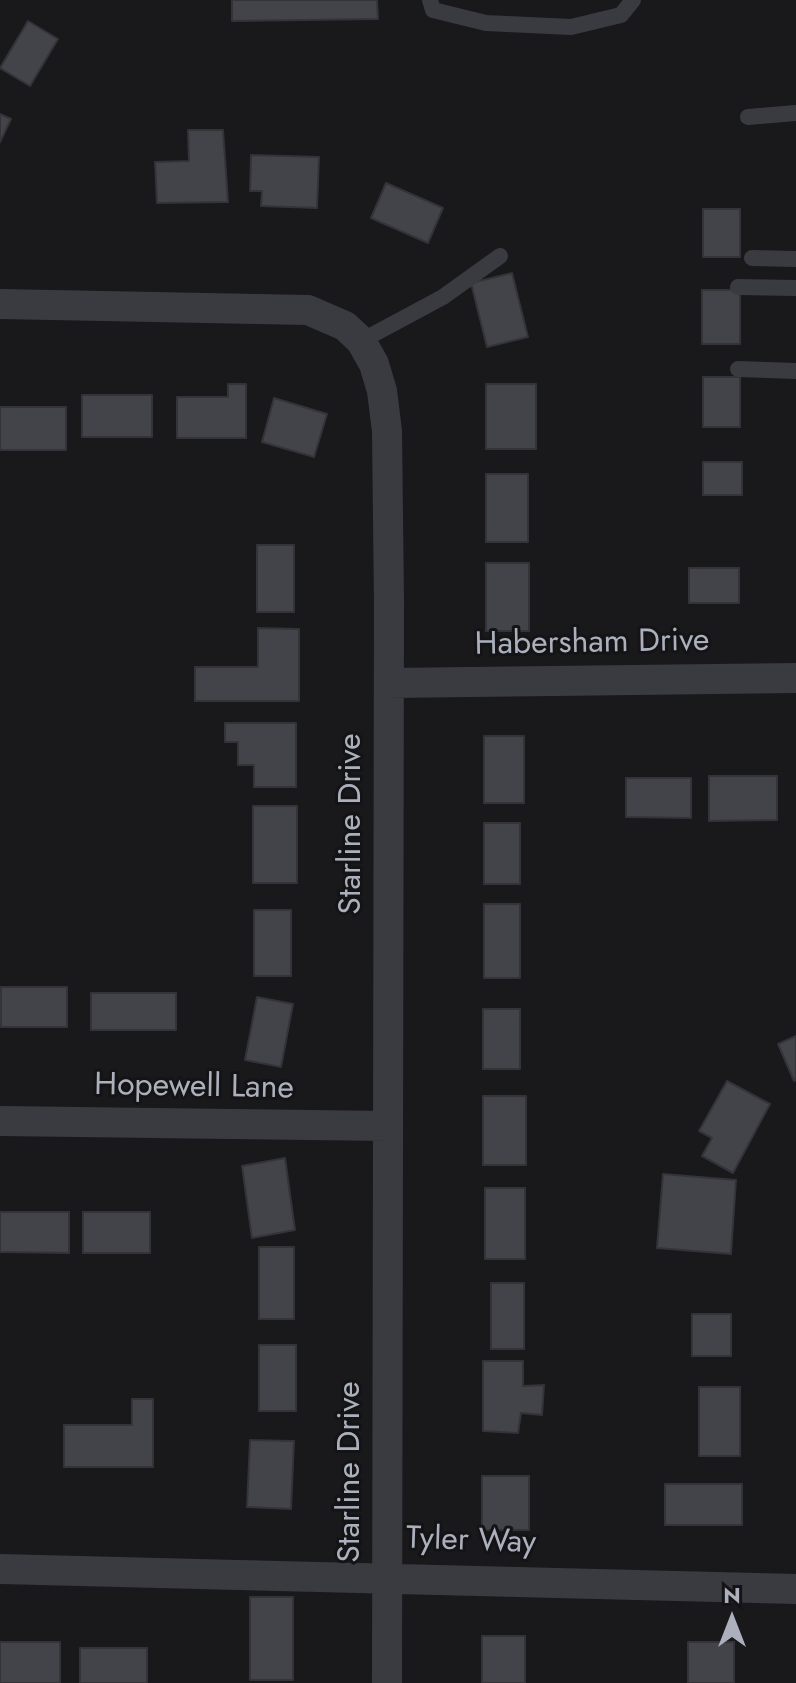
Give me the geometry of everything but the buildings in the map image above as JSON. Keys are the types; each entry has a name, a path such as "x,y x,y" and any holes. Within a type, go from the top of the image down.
{"street":[{"name":"Starline Drive","path":"0,304 281,307 327,316 345,326 361,341 374,364 382,391 387,431 389,683 387,1683"},
{"name":"Habersham Drive","path":"389,683 796,678"},
{"name":"Hopewell Lane","path":"0,1121 387,1126"},
{"name":"Tyler Way","path":"0,1569 387,1576 796,1589"}],"lane":[{"path":"430,0 433,10 486,23 571,27 621,15 633,0"},
{"path":"748,117 796,113"},
{"path":"361,341 443,297 500,256"},
{"path":"752,258 796,259"},
{"path":"738,287 796,288"},
{"path":"738,369 796,371"}]}
